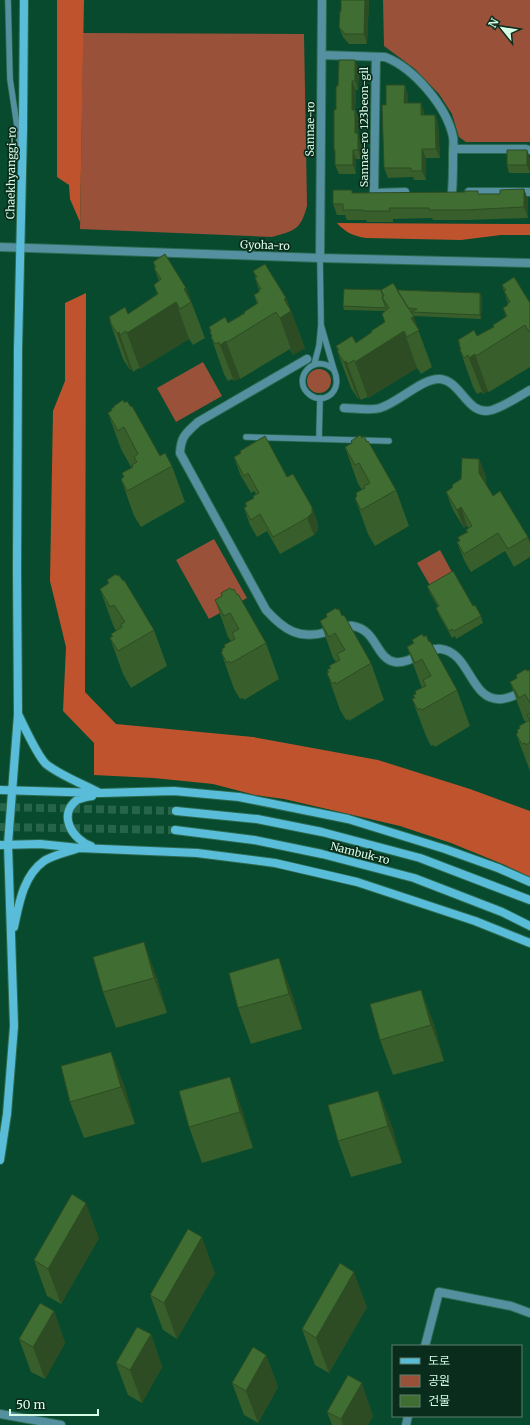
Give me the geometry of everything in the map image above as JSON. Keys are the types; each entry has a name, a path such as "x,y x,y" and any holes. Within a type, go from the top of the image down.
{"main road":[{"name":"Chaekhyanggi-ro","path":"0,1160 7,1114 14,1026 12,938 4,844 12,790 18,715 18,374 24,0"},
{"path":"18,715 30,740 45,763 66,776 100,793"},
{"path":"0,790 100,793 174,791 239,797 348,819 445,849 498,868 530,882"},
{"path":"99,849 84,844 74,835 68,824 67,816 70,807 78,800 100,793"},
{"name":"Nambuk-ro","path":"176,811 257,819 322,832 420,858 530,900"},
{"name":"Nambuk-ro","path":"175,830 254,840 322,854 414,878 502,912 530,926"},
{"path":"4,844 40,844 79,848 197,853 274,863 357,882 474,921 530,943"},
{"path":"12,938 22,893 32,873 45,860 79,848"}],"street":[{"name":"Sannae-ro","path":"320,258 322,0"},
{"name":"Sannae-ro 123beon-gil","path":"322,55 376,56 394,60 410,72 435,99 448,118 454,138 448,192 530,192"},
{"name":"Sannae-ro 123beon-gil","path":"376,56 374,192 413,192"},
{"path":"453,149 530,150"},
{"name":"Gyoha-ro","path":"0,247 320,258 530,263"},
{"path":"307,359 198,422 186,432 180,442 180,453 266,610 285,629 298,634 315,635 339,627 352,625 364,629 372,638 382,654 389,660 397,662 407,661 430,651 441,649 452,653 461,660 478,688 485,694 494,698 501,699 530,688"},
{"path":"344,408 379,409 430,380 441,379 451,383 458,389 467,402 475,408 483,411 490,411 498,408 530,390"},
{"path":"425,1345 439,1292 511,1306 530,1313"},
{"path":"0,1414 61,1425"}],"lane":[{"path":"8,0 10,79 22,164"},
{"path":"314,365 319,346 321,325 320,258"},
{"path":"321,325 334,370 337,381 336,386 329,396 320,398 312,396 304,388 302,381 306,371 314,365 325,364 334,370"},
{"path":"319,439 320,398"},
{"path":"246,437 389,441"}],"green space":[{"path":"383,0 530,0 530,142 466,142 459,137 452,114 439,94 415,69 384,46"},
{"path":"83,33 304,34 307,206 299,225 291,231 272,237 80,229"},
{"path":"203,362 222,396 176,422 157,388"},
{"path":"319,369 328,372 331,381 328,390 319,393 310,390 307,381 310,372"},
{"path":"214,539 247,598 209,619 176,560"},
{"path":"440,550 453,574 431,587 417,563"}],"shaded area":[{"path":"57,0 84,0 80,222 70,199 69,185 57,177"},
{"path":"337,223 530,224 530,235 501,235 461,240 366,238 350,233"},
{"path":"86,293 85,692 116,724 253,737 378,760 470,789 530,811 530,877 451,843 400,826 353,815 284,799 255,795 213,784 154,778 94,775 94,743 63,711 66,647 50,581 53,411 65,381 65,303"}],"building":[{"path":"341,0 365,0 364,34 345,34 339,27"},
{"path":"339,60 355,60 355,81 352,81 352,110 355,110 355,133 358,133 358,150 353,150 353,165 335,165 334,109 336,110 336,86 338,86"},
{"path":"386,85 405,85 404,103 421,103 421,115 435,115 436,149 422,149 422,171 411,171 411,168 384,168 382,105 386,105"},
{"path":"507,150 527,150 527,165 507,165"},
{"path":"524,189 524,207 465,210 389,208 390,211 363,211 343,210 343,204 333,204 333,190 352,190 352,193 478,191 478,194 500,194 500,190"},
{"path":"165,254 186,288 184,289 191,302 180,309 176,302 127,333 126,331 120,335 110,322 109,317 125,307 128,314 158,294 154,285 161,279 154,268 156,267 153,262"},
{"path":"265,264 286,298 284,299 291,311 280,318 276,312 227,342 226,341 220,345 219,342 215,344 211,337 209,327 225,317 228,323 258,303 254,295 261,289 255,278 257,277 253,271"},
{"path":"514,277 530,303 530,331 529,332 525,325 476,356 475,354 469,358 468,355 464,358 460,350 458,340 474,330 477,336 494,327 493,325 507,316 503,308 510,302 504,291 506,290 502,285"},
{"path":"393,283 414,317 411,318 419,330 407,337 404,331 355,362 354,360 348,364 346,361 344,362 337,351 339,350 336,346 352,336 356,343 385,322 382,314 389,308 382,297 384,296 381,290"},
{"path":"344,289 382,290 382,297 386,308 343,306"},
{"path":"397,290 480,293 480,315 411,312 417,309 408,308"},
{"path":"123,400 125,403 127,401 131,407 132,406 160,456 165,453 172,466 127,491 121,479 124,477 122,473 133,467 132,465 137,462 134,457 138,454 124,427 118,431 108,413 114,406"},
{"path":"360,435 362,438 364,436 367,442 368,441 396,490 361,510 355,498 357,496 356,493 370,483 359,463 355,465 345,447 352,443 351,441"},
{"path":"265,436 287,477 293,474 312,507 312,513 307,518 273,537 260,514 251,520 244,508 247,506 245,503 259,493 248,473 244,476 234,457 241,453 240,451"},
{"path":"462,458 479,459 479,473 493,496 500,491 528,537 508,549 498,533 464,554 457,542 460,541 458,537 468,532 466,530 472,526 461,507 457,510 446,492 453,487 452,485 461,479"},
{"path":"453,571 473,606 475,605 481,616 454,631 452,629 449,631 436,608 439,606 427,586"},
{"path":"116,574 117,576 119,575 123,581 124,580 154,630 118,651 110,638 113,636 111,634 122,627 121,624 125,622 114,605 110,607 100,589 109,583 107,580"},
{"path":"230,588 232,590 234,589 237,595 238,594 266,643 231,663 229,661 227,663 221,652 223,651 222,649 225,647 224,645 235,639 232,633 239,629 230,613 224,616 215,600 222,596 221,593"},
{"path":"336,608 337,610 339,609 342,616 344,615 371,663 336,684 335,682 332,684 327,673 329,672 327,670 331,668 329,666 340,660 337,654 345,650 335,633 329,637 320,621 327,617 326,614"},
{"path":"422,634 424,637 426,635 429,642 430,641 457,690 422,710 420,708 418,710 412,699 415,698 413,695 416,694 415,691 426,686 423,680 431,676 422,659 415,663 407,647 414,643 412,640"},
{"path":"526,669 530,672 530,703 525,694 519,698 510,682 517,678 516,675"},
{"path":"530,713 530,720 527,715"},
{"path":"530,720 530,742 526,745 525,743 522,744 516,734 518,733 517,730 520,728 519,726"},
{"path":"144,942 154,978 103,992 93,957"},
{"path":"279,958 289,994 238,1008 229,973"},
{"path":"421,990 431,1025 380,1040 370,1004"},
{"path":"111,1052 121,1087 70,1102 61,1066"},
{"path":"230,1077 240,1112 189,1127 179,1091"},
{"path":"378,1091 388,1126 338,1141 328,1105"},
{"path":"72,1194 86,1203 48,1269 34,1260"},
{"path":"188,1229 202,1237 164,1303 150,1295"},
{"path":"340,1263 354,1272 316,1338 302,1329"},
{"path":"40,1303 54,1311 33,1347 19,1339"},
{"path":"137,1327 151,1334 130,1370 116,1363"},
{"path":"253,1347 266,1355 246,1391 232,1383"},
{"path":"348,1375 362,1383 341,1419 327,1412"}],"tunnel":[{"path":"0,807 176,811"},
{"path":"0,827 175,830"}]}
